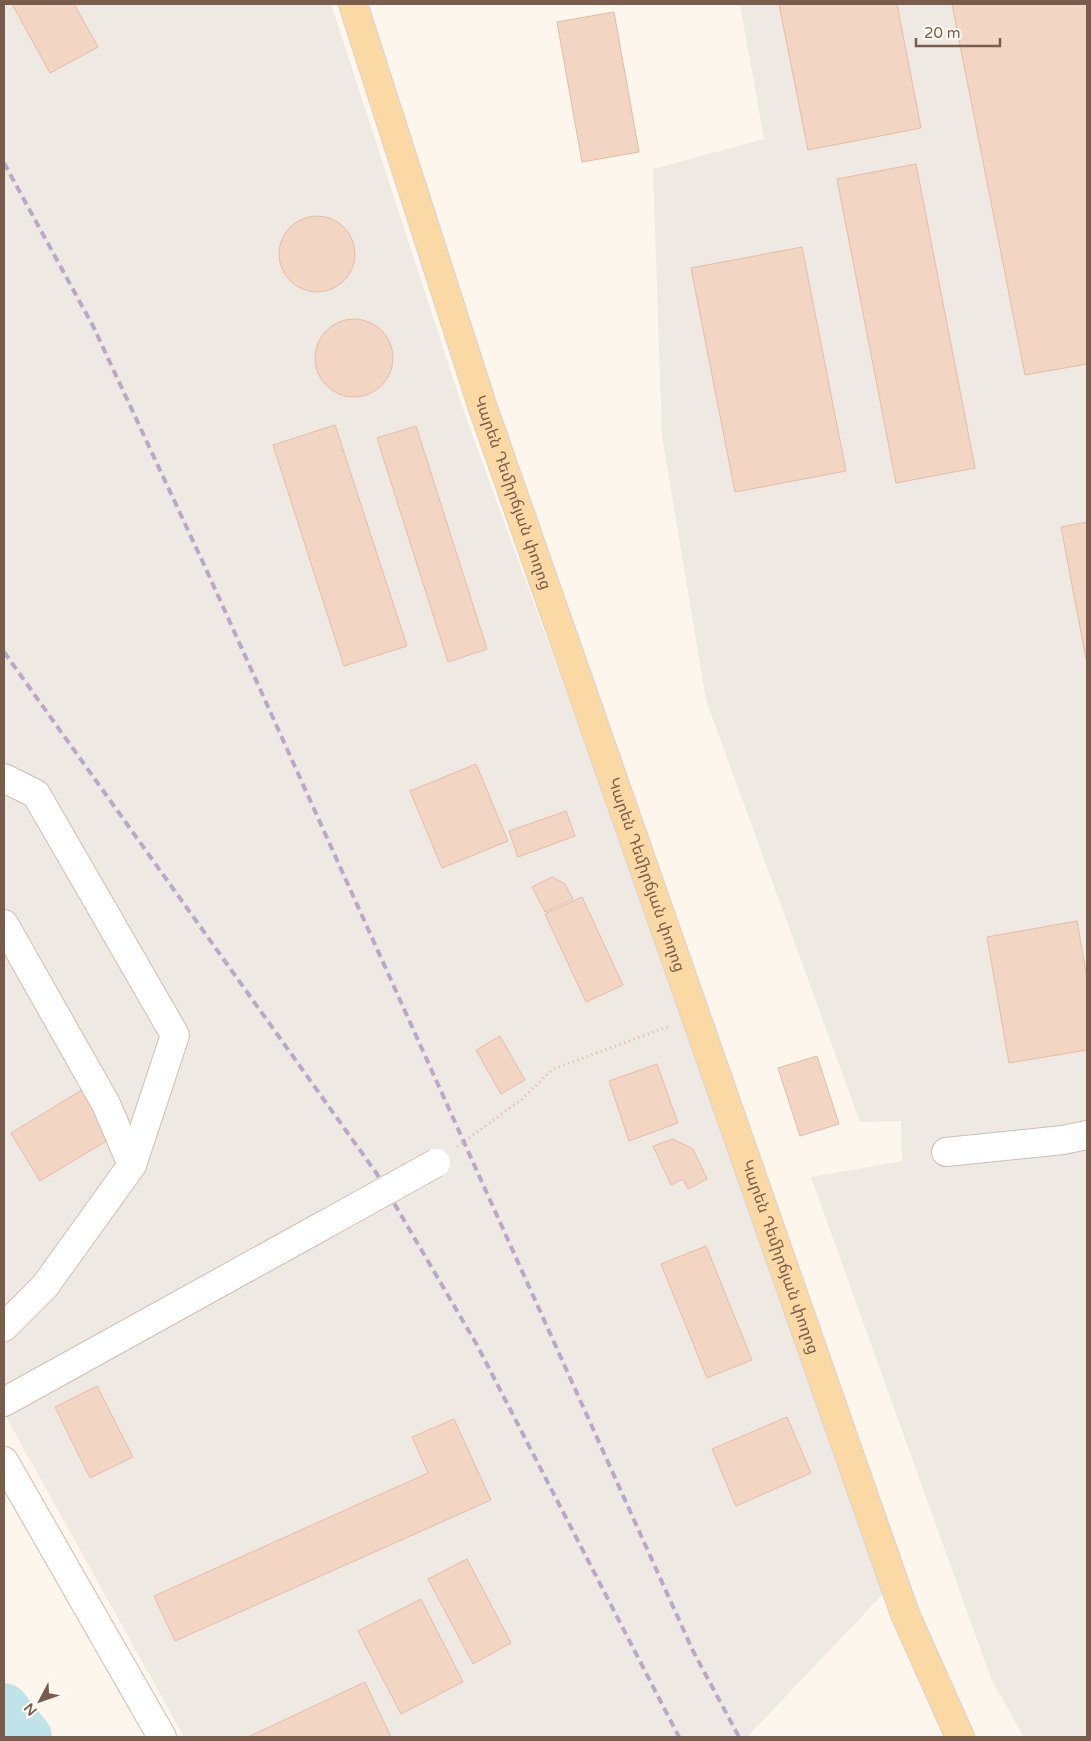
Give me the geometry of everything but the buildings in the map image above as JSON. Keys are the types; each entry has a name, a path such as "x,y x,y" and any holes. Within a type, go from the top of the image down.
{"main road":[{"name":"Կարեն Դեմիրճյան փողոց","path":"353,4 482,405 905,1614 960,1737"}],"street":[{"path":"4,778 36,794 175,1035 132,1166 45,1286 4,1327"},
{"path":"4,924 106,1104 132,1166"},
{"path":"946,1152 1063,1140 1087,1135"},
{"path":"4,1402 436,1163"},
{"path":"4,1461 162,1737"}],"path":[{"path":"436,1163 522,1099 553,1069 696,1016"}],"shaded area":[{"path":"4,4 331,4 463,409 664,961 883,1594 747,1737 184,1737 4,1413"},
{"path":"740,4 1087,4 1087,1737 1024,1737 992,1681 811,1177 902,1161 901,1121 860,1122 706,700 662,436 653,169 764,139"}],"waterway":[{"path":"4,1708 27,1737"}],"railway":[{"path":"4,163 93,326 206,569 693,1651 739,1737"},
{"path":"4,652 377,1174 477,1345 679,1737"}]}
